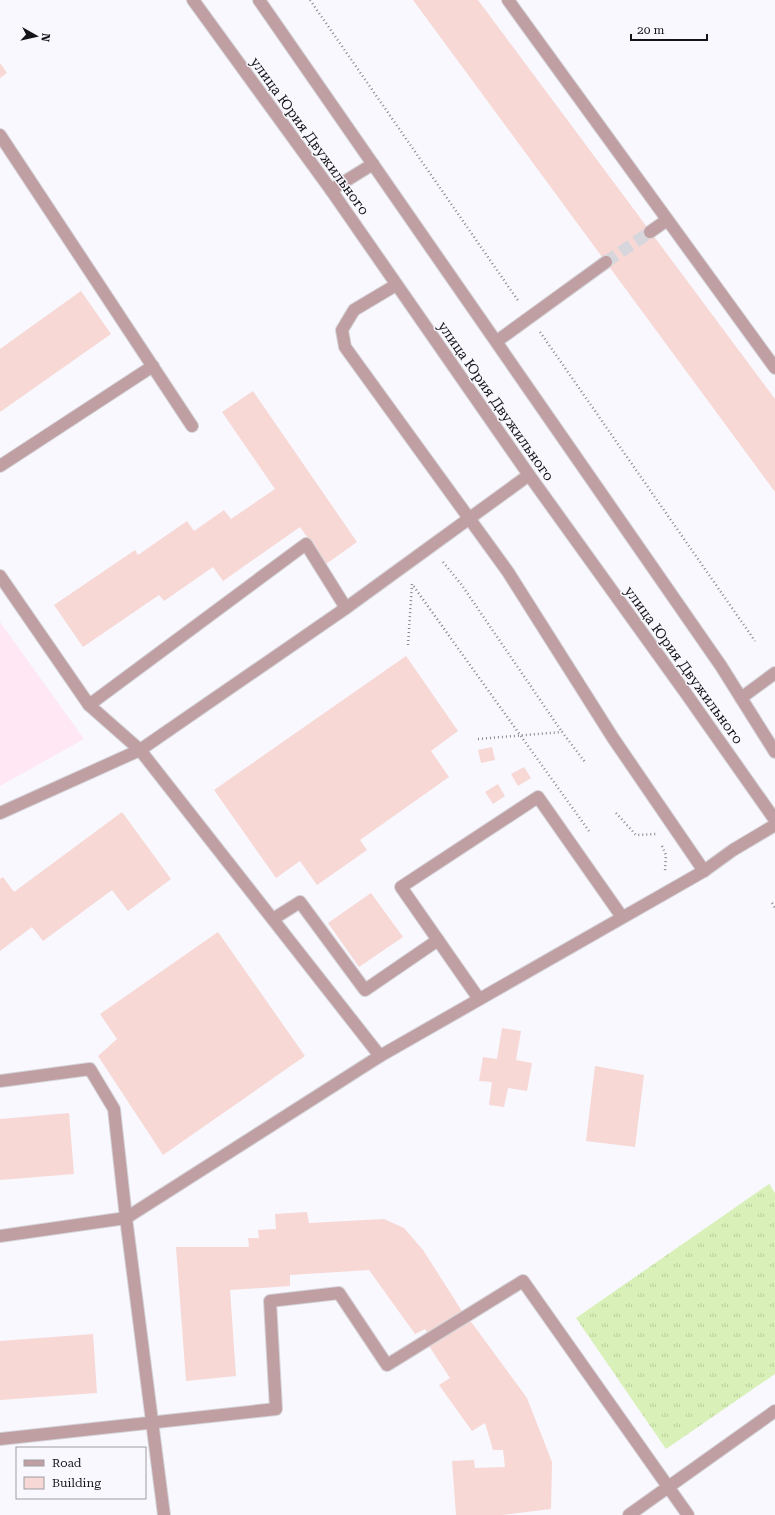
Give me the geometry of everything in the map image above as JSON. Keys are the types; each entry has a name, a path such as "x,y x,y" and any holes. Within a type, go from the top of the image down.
{"street":[{"name":"улица Юрия Двужильного","path":"193,0 331,190 528,475 686,692 775,820"},
{"name":"улица Юрия Двужильного","path":"259,0 721,666 775,752"},
{"path":"508,0 775,368"},
{"path":"0,135 192,426"},
{"path":"331,190 373,164"},
{"path":"650,232 667,220"},
{"path":"497,341 606,262"},
{"path":"396,284 354,310 342,330 345,347 468,519 508,572 613,738 704,871"},
{"path":"0,466 153,366"},
{"path":"0,813 140,750 346,608 528,475"},
{"path":"89,704 306,544 346,608"},
{"path":"0,576 89,704 140,750 380,1056"},
{"path":"741,698 775,674"},
{"path":"479,999 401,887 538,797 622,917"},
{"path":"0,1236 126,1218 380,1056 704,871 734,850 775,825"},
{"path":"273,919 300,902 365,990 438,940"},
{"path":"0,1081 90,1069 114,1109 126,1218 164,1515"},
{"path":"0,1439 276,1409 270,1302 339,1293 387,1365 523,1281 688,1515"},
{"path":"629,1515 775,1410"}],"path":[{"path":"437,566 443,562 461,584 562,732 585,762"},
{"path":"412,584 418,580"},
{"path":"408,645 412,584"},
{"path":"412,584 589,831"},
{"path":"478,739 562,732"},
{"path":"616,814 636,836 658,834"},
{"path":"660,841 666,855 665,873"},
{"path":"772,904 775,908"}],"shaded area":[{"path":"0,622 84,739 0,786"}],"green space":[{"path":"769,1184 775,1193 775,1374 666,1449 576,1318"}],"building":[{"path":"413,0 478,0 775,399 775,492"},
{"path":"0,63 7,73 0,78"},
{"path":"81,291 111,334 0,412 0,349"},
{"path":"253,391 357,542 326,564 300,527 223,581 213,567 164,601 159,595 83,647 54,605 135,550 138,555 187,521 194,531 224,510 231,519 275,489 222,412"},
{"path":"406,656 458,731 431,751 449,777 360,840 367,850 317,885 300,861 276,878 214,790"},
{"path":"492,747 495,760 481,763 478,750"},
{"path":"524,767 531,778 518,786 511,774"},
{"path":"498,784 505,796 493,804 485,792"},
{"path":"122,812 171,879 128,911 112,890 43,941 32,927 0,951 0,879 3,877 14,892"},
{"path":"371,893 403,937 359,967 328,923"},
{"path":"218,932 305,1056 163,1155 98,1056 117,1039 100,1014"},
{"path":"502,1028 521,1031 516,1060 532,1063 527,1091 508,1088 504,1107 489,1105 492,1082 479,1081 483,1057 497,1059"},
{"path":"595,1066 644,1075 635,1147 586,1141"},
{"path":"69,1113 74,1174 0,1180 0,1119"},
{"path":"307,1212 309,1223 384,1219 404,1228 423,1250 467,1319 469,1319 527,1398 552,1462 551,1509 502,1515 456,1515 452,1461 474,1460 475,1468 505,1467 503,1450 493,1450 485,1423 472,1431 439,1385 450,1378 429,1346 433,1343 425,1329 415,1334 369,1270 290,1275 290,1286 230,1290 236,1376 186,1381 176,1247 249,1247 248,1238 259,1238 258,1230 276,1229 275,1214"},
{"path":"93,1334 97,1393 0,1400 0,1341"}],"tunnel":[{"path":"606,262 650,232"}]}
